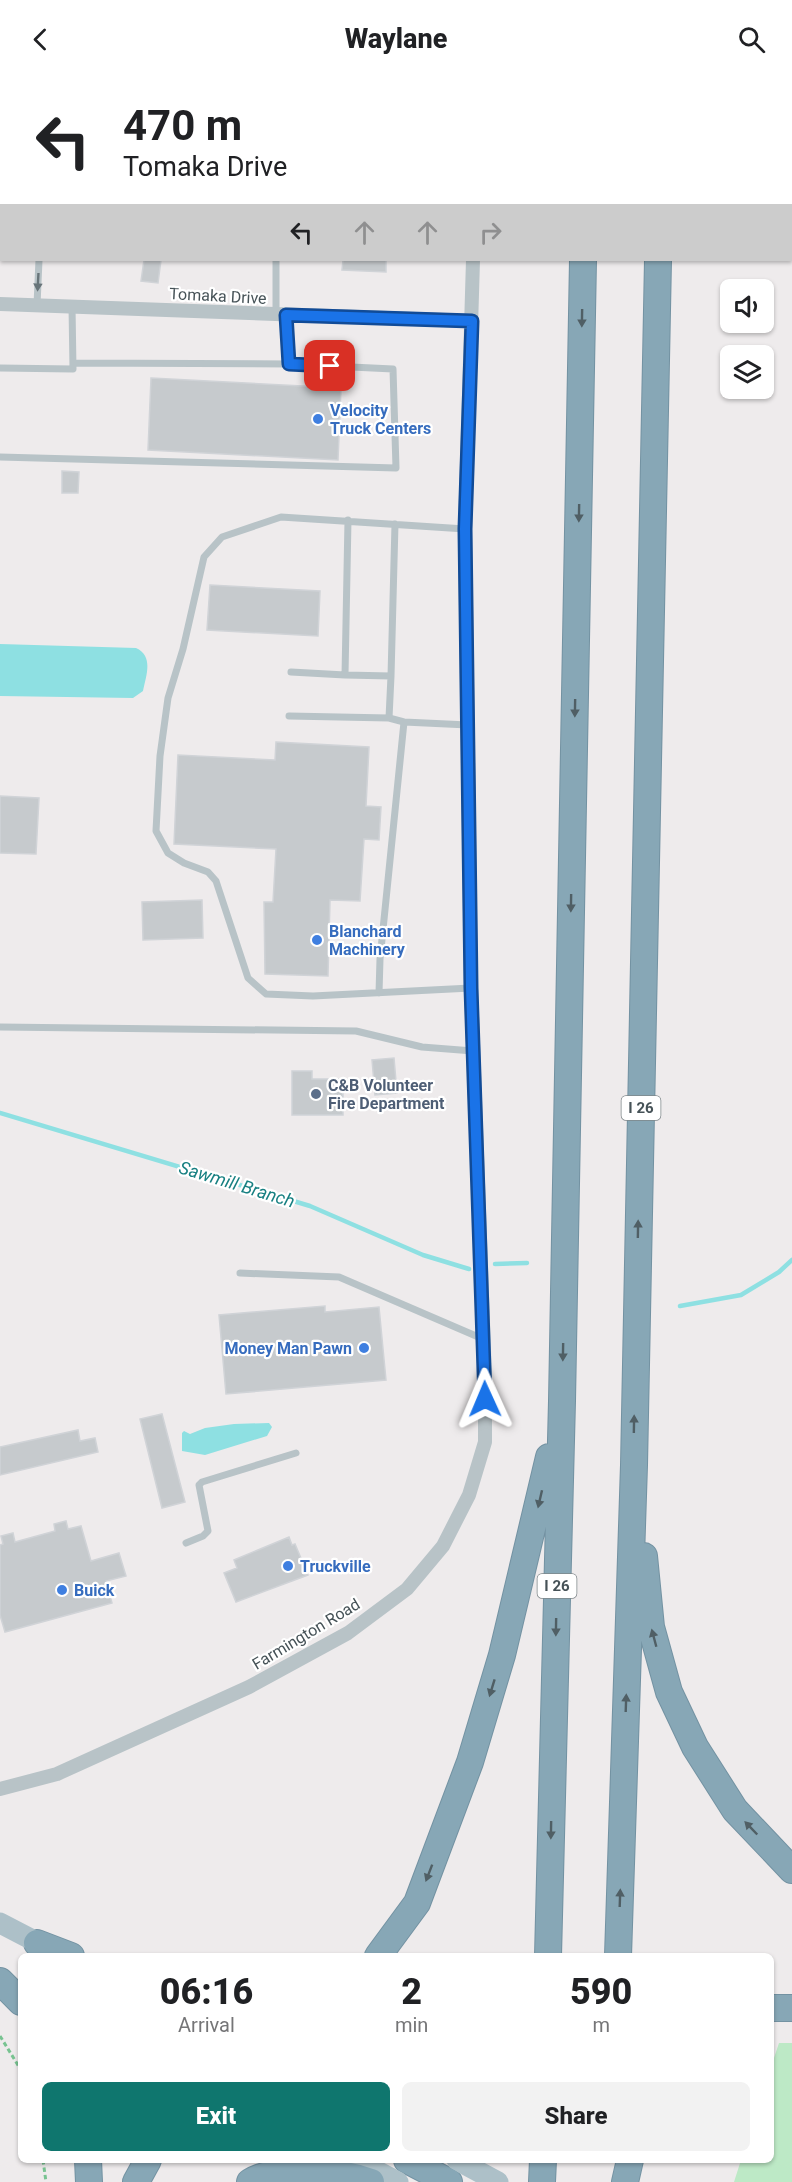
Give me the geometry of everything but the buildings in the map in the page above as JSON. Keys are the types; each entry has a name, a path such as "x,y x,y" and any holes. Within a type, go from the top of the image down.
{"highway":[{"name":"I 26","path":"548,1953 562,1401 583,261"},
{"name":"I 26","path":"618,1953 634,1465 658,261"},
{"path":"380,1953 417,1903 470,1762 502,1655 562,1401"},
{"path":"634,1465 651,1627 669,1692 695,1747 735,1810 792,1870"},
{"path":"38,1943 63,1953"},
{"path":"0,1981 18,1999"},
{"path":"774,2008 792,2008"},
{"path":"88,2163 89,2182"},
{"path":"136,2182 146,2163"},
{"path":"424,2163 457,2169"},
{"path":"542,2182 543,2163"},
{"path":"610,2182 611,2163"},
{"path":"625,2182 629,2163"},
{"path":"250,2182 262,2175 299,2170 359,2178 371,2182"}],"main road":[{"path":"0,1923 57,1953"},
{"path":"0,1975 18,1984"},
{"path":"362,2163 398,2182"},
{"path":"457,2169 498,2182"}],"street":[{"name":"Farmington Road","path":"0,1789 57,1774 249,1687 348,1633 407,1589 443,1546 469,1495 485,1442 471,988 465,529 473,261"},
{"name":"Tomaka Drive","path":"0,303 472,321"}],"lane":[{"path":"37,305 39,261"},
{"path":"276,261 281,315 289,364"},
{"path":"0,368 73,369 72,306"},
{"path":"0,457 396,468 393,369 289,364 73,363"},
{"path":"465,529 281,517 222,537 204,557 183,649 168,698 160,756 156,831 168,853 184,863 208,872 216,881 248,978 267,993 313,996 471,988"},
{"path":"345,675 348,520"},
{"path":"389,718 395,524"},
{"path":"291,672 392,676"},
{"path":"289,716 389,718 404,722 468,725"},
{"path":"379,993 380,960 404,722"},
{"path":"0,1028 356,1031 422,1047 473,1051"},
{"path":"240,1273 339,1277 483,1340"},
{"path":"186,1543 203,1536 208,1531 199,1485 202,1482 296,1454"}],"path":[{"path":"0,2036 18,2065"},
{"path":"43,2163 46,2182"}],"green space":[{"path":"779,2043 792,2043 792,2182 734,2182 740,2163 774,2163 774,2058"}],"water":[{"path":"0,644 136,648 142,652 147,661 143,691 133,698 0,696"},
{"path":"269,1423 272,1427 267,1436 205,1455 182,1451 184,1431 190,1434 205,1428"}],"waterway":[{"name":"Sawmill Branch","path":"0,1113 310,1206 423,1255 469,1269"},
{"name":"Sawmill Branch","path":"680,1306 741,1295 779,1272 792,1260"},
{"name":"Sawmill Branch","path":"495,1264 527,1263"}],"place":[{"name":"Velocity Truck Centers","path":"318,419"},
{"name":"Blanchard Machinery","path":"317,940"},
{"name":"C&B Volunteer Fire Department","path":"316,1094"},
{"name":"Money Man Pawn","path":"364,1348"},
{"name":"Truckville","path":"288,1566"},
{"name":"Buick","path":"62,1590"}],"route":[{"path":"330,366 289,364 286,315 472,321 465,529 471,988 485,1399"}]}
